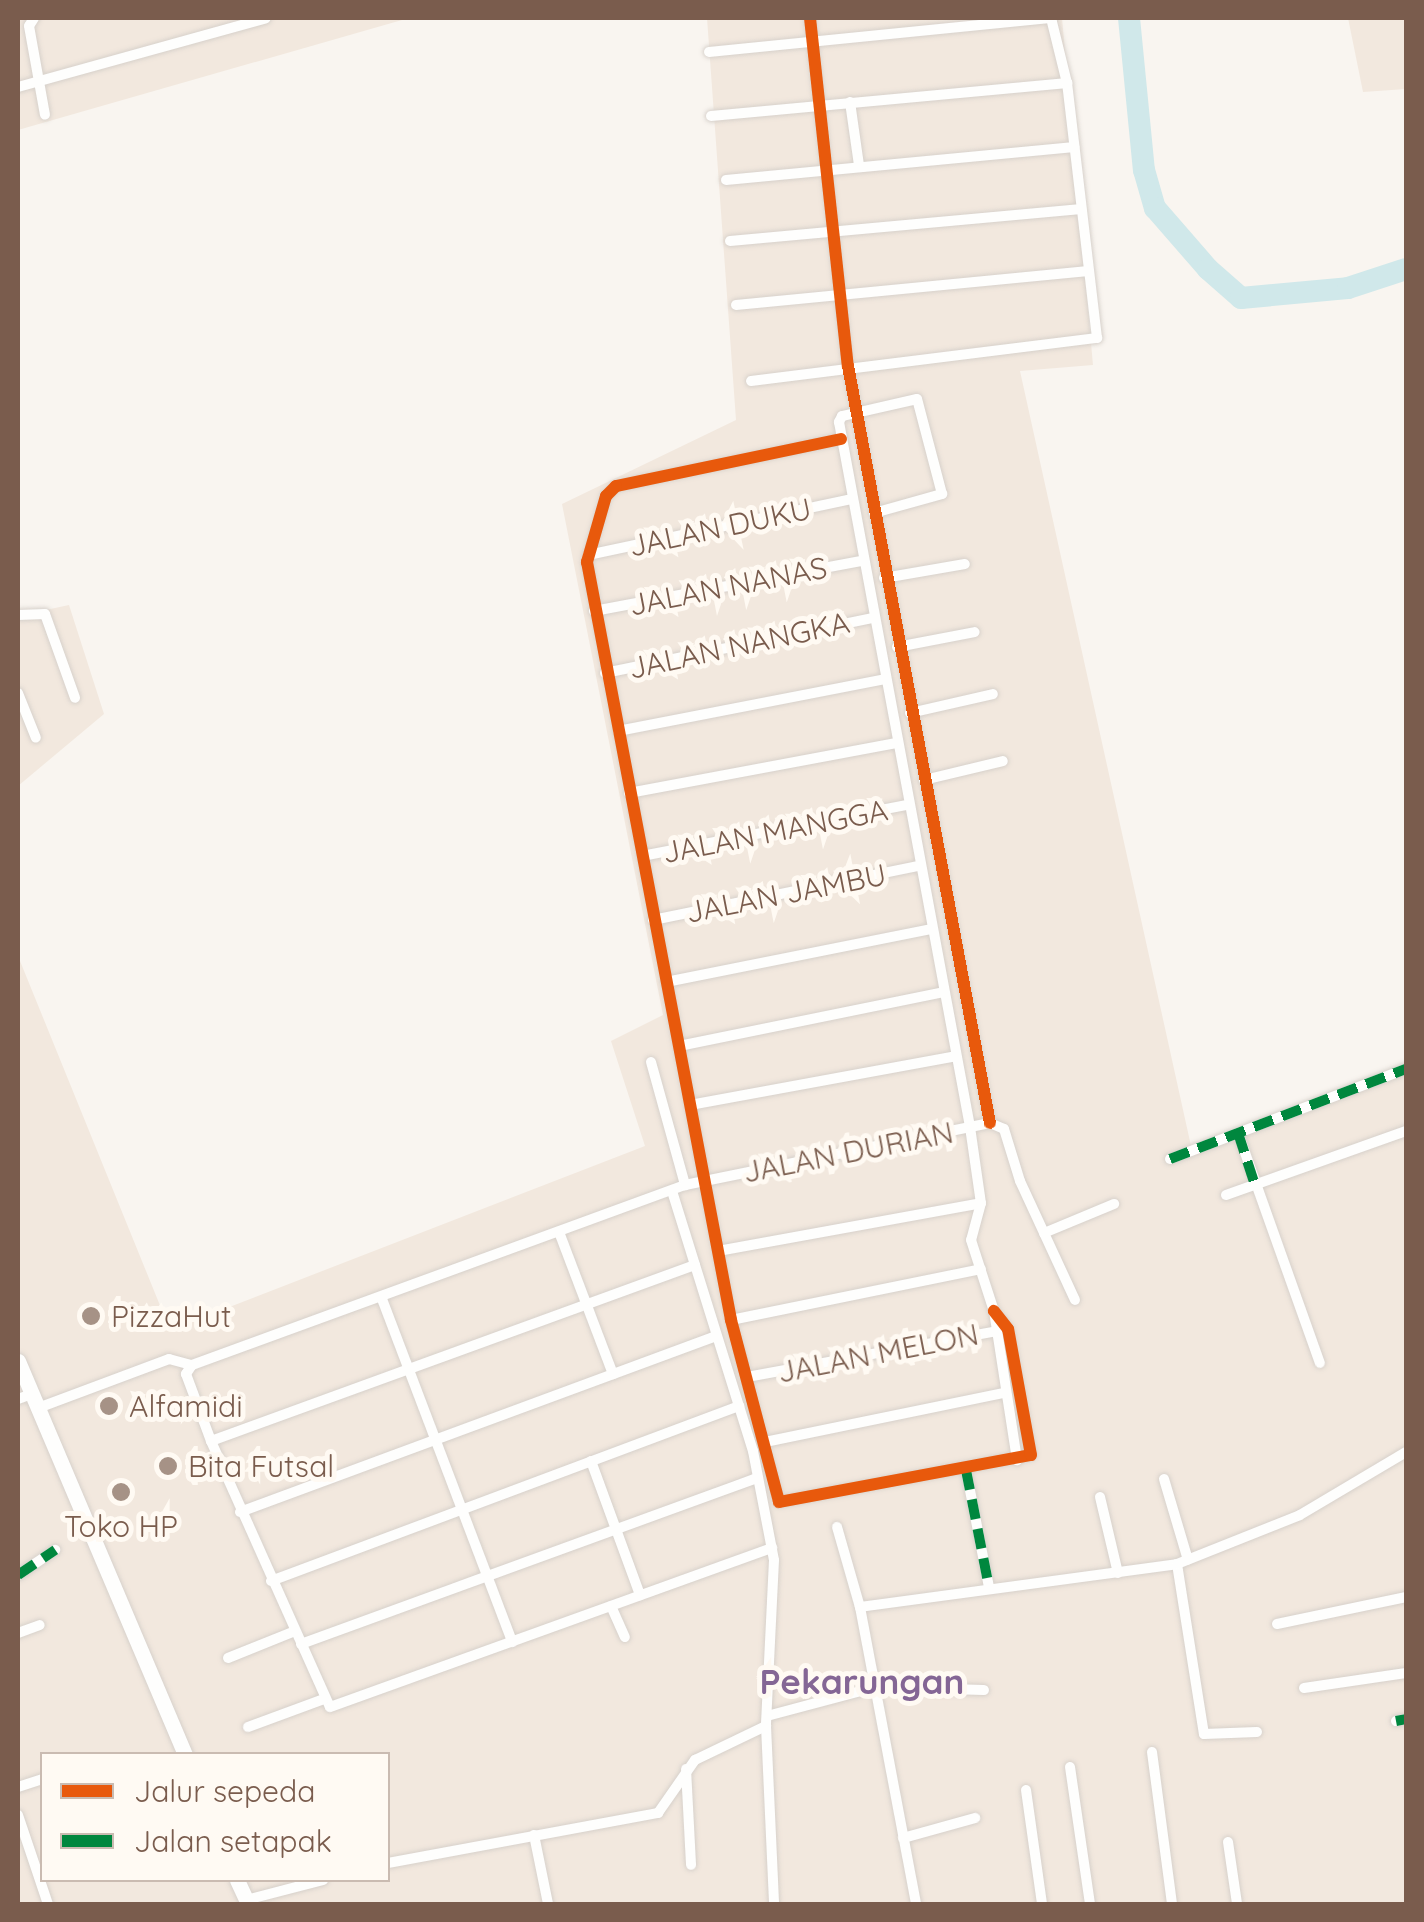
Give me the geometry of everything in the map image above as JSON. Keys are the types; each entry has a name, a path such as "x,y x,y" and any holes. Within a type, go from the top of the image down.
{"main road":[{"path":"18,1362 29,1401 185,1752"}],"street":[{"path":"18,86 266,18"},
{"path":"810,18 848,366 860,410 884,578 990,1122 1004,1128 1044,1233 1076,1300"},
{"path":"709,52 813,44 988,20 1051,18 1067,83 1097,338 750,381"},
{"path":"27,24 45,115"},
{"path":"711,116 1067,83"},
{"path":"850,102 859,165"},
{"path":"726,180 1074,147"},
{"path":"730,241 1079,209"},
{"path":"736,306 1088,272"},
{"path":"874,514 942,494 921,401 860,410 840,418 841,439 970,1127 981,1204 972,1240 994,1311 994,1332 1016,1460"},
{"path":"841,439 616,486 606,496 588,555 605,673 731,1320 782,1504 1016,1460 1034,1451 1008,1330 994,1311"},
{"name":"JALAN DUKU","path":"588,555 852,498"},
{"name":"JALAN NANAS","path":"594,611 862,561"},
{"path":"884,578 965,564"},
{"path":"18,615 45,614 75,698"},
{"name":"JALAN NANGKA","path":"605,673 874,618"},
{"path":"897,647 975,632"},
{"path":"618,731 885,679"},
{"path":"18,693 36,738"},
{"path":"910,713 993,694"},
{"path":"629,793 896,743"},
{"path":"924,780 1003,761"},
{"name":"JALAN MANGGA","path":"642,856 908,805"},
{"name":"JALAN JAMBU","path":"654,920 919,866"},
{"path":"666,982 931,930"},
{"path":"679,1046 944,992"},
{"path":"690,1104 956,1056"},
{"path":"651,1062 685,1185"},
{"path":"1170,1159 1406,1069"},
{"name":"JALAN DURIAN","path":"29,1401 169,1358 192,1364 382,1299 685,1185 990,1122"},
{"path":"1226,1195 1256,1188 1406,1132"},
{"path":"1238,1133 1320,1364"},
{"path":"672,1191 739,1406 772,1548 776,1593 767,1721 774,1904"},
{"path":"718,1250 981,1204"},
{"path":"1044,1233 1114,1204"},
{"path":"559,1232 613,1374"},
{"path":"211,1441 695,1264"},
{"path":"731,1320 981,1269"},
{"path":"382,1299 512,1642"},
{"name":"JALAN MELON","path":"747,1378 1008,1330"},
{"path":"240,1512 716,1336"},
{"path":"192,1364 186,1374 240,1512 324,1699 334,1707 772,1548"},
{"path":"766,1442 1004,1393"},
{"path":"271,1580 739,1406"},
{"path":"860,1607 1182,1562 1300,1514 1406,1452"},
{"path":"591,1461 640,1595"},
{"path":"966,1470 989,1587"},
{"path":"301,1644 758,1478"},
{"path":"1164,1480 1182,1562 1204,1734 1257,1732"},
{"path":"1100,1497 1118,1572"},
{"path":"837,1527 860,1607 916,1904"},
{"path":"18,1576 55,1550"},
{"path":"1277,1624 1406,1597"},
{"path":"611,1606 625,1637"},
{"path":"18,1633 40,1625"},
{"path":"228,1658 295,1631"},
{"path":"1388,1673 1406,1662"},
{"path":"1304,1688 1406,1673"},
{"path":"390,1863 658,1813 686,1769 706,1751 767,1721 876,1687 984,1690"},
{"path":"248,1727 324,1699"},
{"path":"1152,1752 1172,1904"},
{"path":"1070,1766 1090,1904"},
{"path":"686,1769 691,1864"},
{"path":"1026,1790 1042,1904"},
{"path":"18,1815 39,1869"},
{"path":"903,1838 974,1818"},
{"path":"534,1835 548,1904"},
{"path":"1228,1842 1237,1904"},
{"path":"247,1902 316,1882"}],"shaded area":[{"path":"18,18 409,18 18,130"},
{"path":"707,18 1062,18 1093,365 1020,371 1193,1155 1406,1068 1406,1904 18,1904 18,956 170,1330 645,1146 611,1041 663,1015 562,504 736,420"},
{"path":"1348,18 1406,18 1406,89 1363,92"},
{"path":"69,605 104,714 18,786 18,616"}],"waterway":[{"path":"1129,18 1144,170 1155,208 1208,269 1241,298 1348,288 1406,269"}],"marked path":[{"path":"1170,1159 1406,1069"},
{"path":"1238,1133 1256,1188"},
{"path":"966,1470 989,1587"},
{"path":"18,1575 55,1550"},
{"path":"1396,1721 1406,1719"}],"cycle path":[{"path":"810,18 848,366 990,1123"},
{"path":"841,439 616,486 606,496 587,562 731,1320 779,1502 1031,1455 1008,1329 994,1311"}],"place":[{"name":"PizzaHut","path":"91,1316"},
{"name":"Alfamidi","path":"109,1406"},
{"name":"Bita Futsal","path":"168,1466"},
{"name":"Toko HP","path":"121,1492"}],"district":[{"name":"Pekarungan","path":"862,1681"}]}
